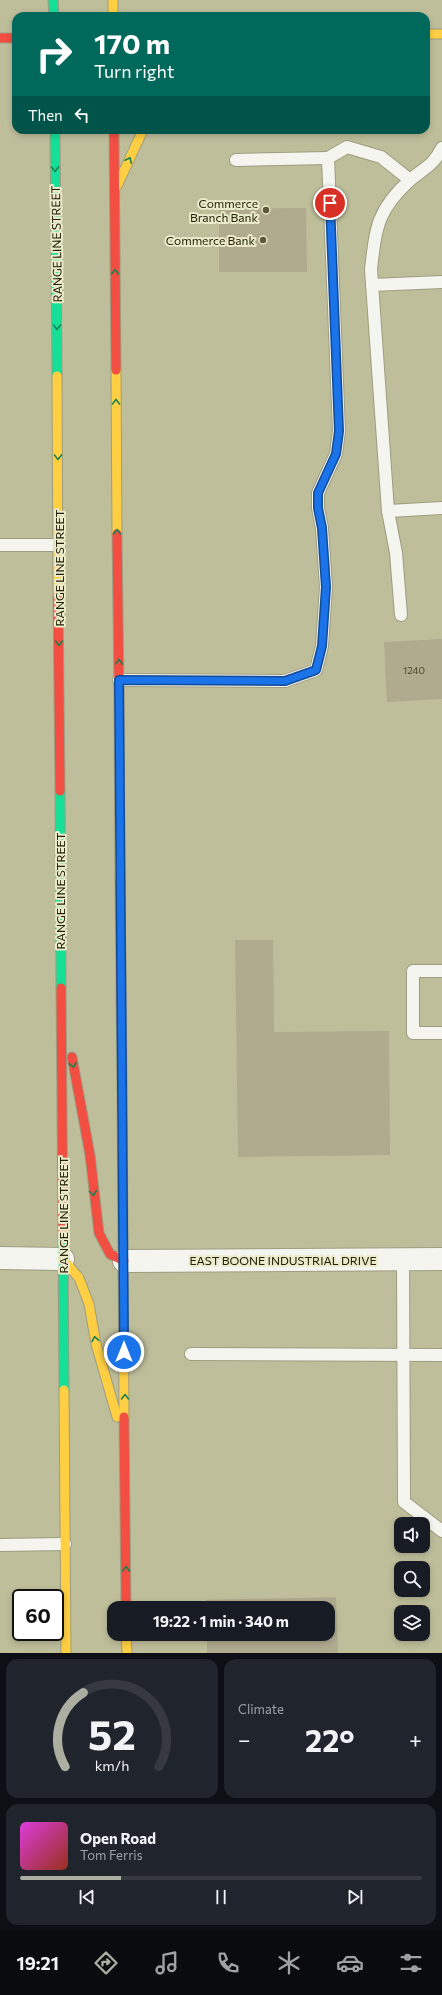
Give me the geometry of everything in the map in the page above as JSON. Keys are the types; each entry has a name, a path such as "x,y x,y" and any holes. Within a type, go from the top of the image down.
{"main road":[{"path":"54,0 54,12"},
{"path":"113,0 113,12"},
{"path":"430,34 442,34"},
{"path":"0,38 12,38"},
{"name":"RANGE LINE STREET","path":"54,134 59,545 66,1653"},
{"path":"114,134 126,1601"},
{"path":"115,191 141,134"},
{"path":"61,999 90,1155 94,1204 99,1233 110,1254 124,1261"},
{"path":"63,1260 80,1278 89,1304 96,1344 125,1443"},
{"path":"126,1641 127,1653"}],"street":[{"path":"0,1258 63,1260"},
{"name":"EAST BOONE INDUSTRIAL DRIVE","path":"124,1261 442,1259"}],"lane":[{"path":"236,160 328,158 347,147 381,157 410,180"},
{"path":"401,615 396,553 388,511 371,268 375,230 388,202 410,180 437,160 442,148"},
{"path":"119,680 285,681 316,670 322,646 326,587 322,528 318,508 318,493 336,454 339,431 328,158"},
{"path":"372,285 442,282"},
{"path":"388,511 442,508"},
{"path":"0,545 59,545"},
{"path":"442,971 412,971 413,1033 442,1034"},
{"path":"402,1259 404,1502 442,1531"},
{"path":"191,1354 442,1355"},
{"path":"0,1545 65,1544"}],"building":[{"name":"Commerce Bank","path":"306,208 307,272 219,272 219,209"},
{"path":"442,639 442,699 387,702 384,642"},
{"path":"235,940 273,940 274,1032 389,1031 390,1155 238,1157"},
{"path":"336,1597 338,1653 207,1653 207,1641 335,1641 335,1601 206,1600"}],"traffic: fast":[{"path":"53,0 54,12"},
{"path":"55,134 57,376"},
{"path":"60,791 61,988"},
{"path":"63,1236 64,1390"}],"traffic: slow":[{"path":"113,0 113,12"},
{"path":"430,34 442,34"},
{"path":"117,186 141,134"},
{"path":"116,370 117,534"},
{"path":"57,376 58,596"},
{"path":"119,693 120,882"},
{"path":"122,1087 124,1417"},
{"path":"63,1259 79,1278 89,1304 96,1344 117,1417"},
{"path":"64,1390 66,1653"},
{"path":"126,1641 127,1653"}],"traffic: jam":[{"path":"0,38 12,38"},
{"path":"114,134 116,370"},
{"path":"117,534 119,693"},
{"path":"58,596 60,791"},
{"path":"120,882 122,1087"},
{"path":"61,988 63,1236"},
{"path":"72,1057 90,1155 99,1233 110,1254 124,1261"},
{"path":"124,1417 126,1601"}],"place":[{"name":"Commerce Branch Bank","path":"266,210"},
{"name":"Commerce Bank","path":"263,240"}],"route":[{"path":"124,1352 119,680 285,681 316,670 322,646 326,587 322,528 318,508 318,493 336,454 339,431 330,203"}]}
